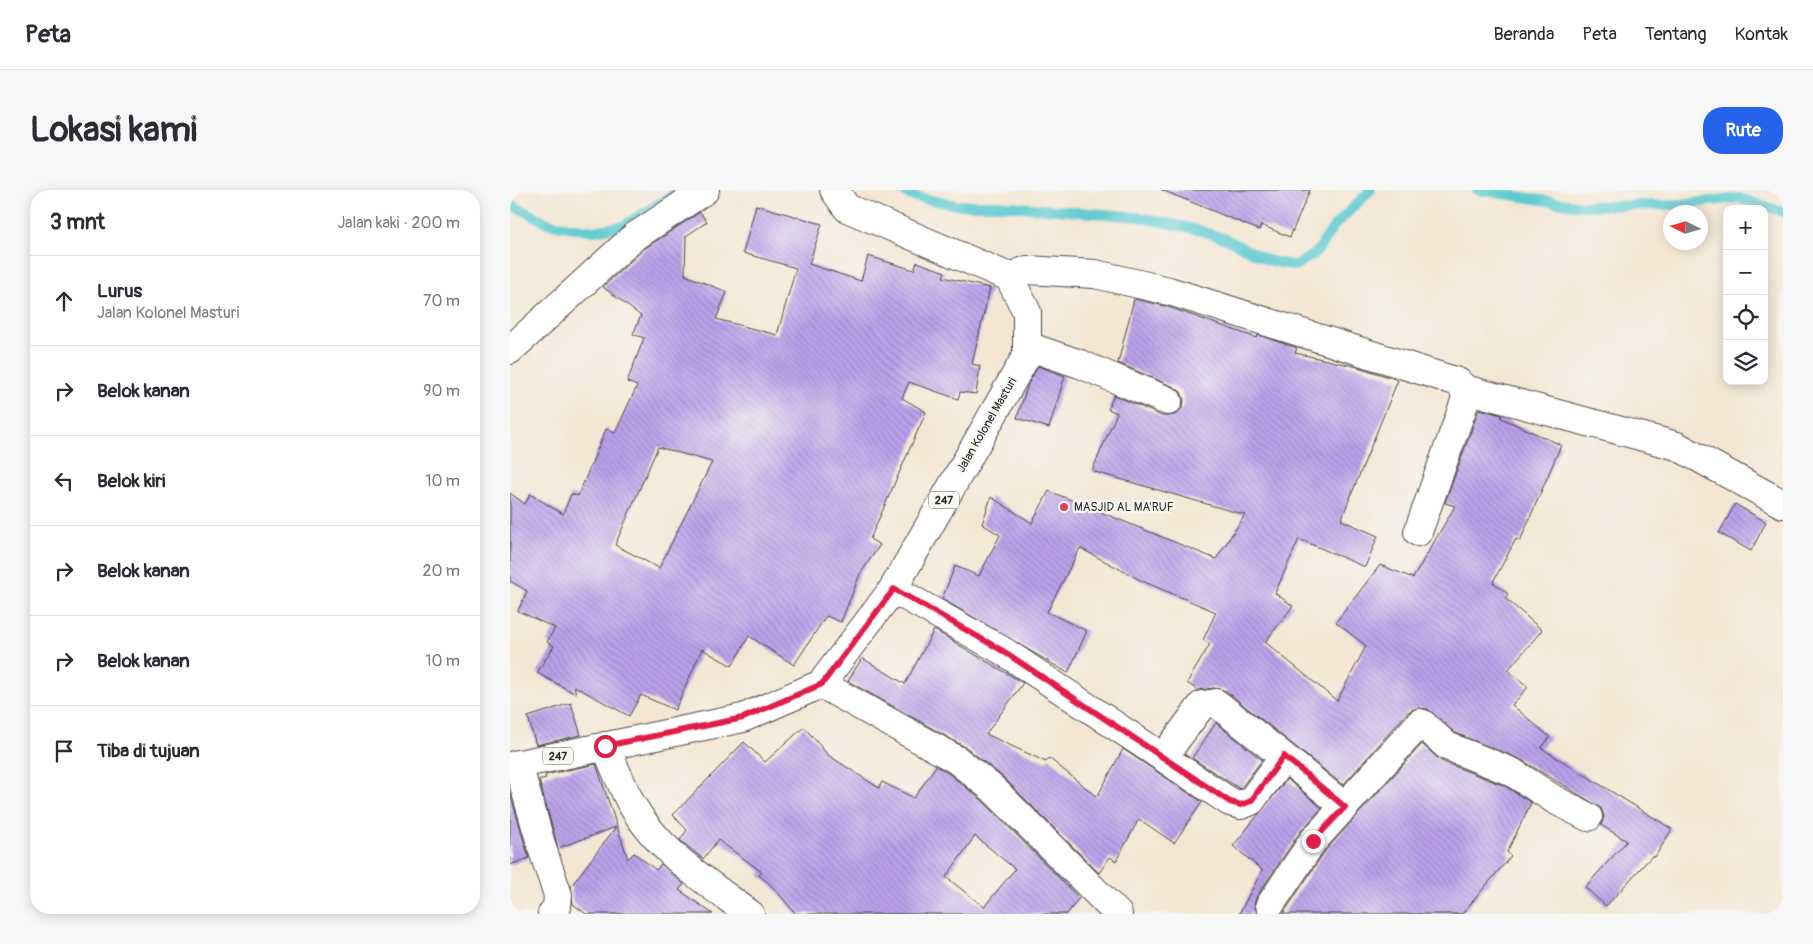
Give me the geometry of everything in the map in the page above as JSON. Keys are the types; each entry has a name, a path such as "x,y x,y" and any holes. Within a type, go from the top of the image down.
{"street":[{"path":"510,350 634,237 705,190"},
{"path":"834,190 847,208 1009,277 1028,270 1095,274 1169,291 1458,382 1465,389 1677,446 1783,504"},
{"name":"Jalan Kolonel Masturi","path":"514,765 743,718 822,684 894,589 1027,355 1028,312 1009,277"},
{"path":"1027,346 1080,364 1168,401"},
{"path":"1418,532 1466,401 1465,389"},
{"path":"894,589 1003,651 1164,756 1230,802 1241,805 1251,801 1284,756"},
{"path":"822,684 957,760 993,789 1118,914"},
{"path":"1164,756 1202,705 1211,702 1216,703 1345,807"},
{"path":"1270,905 1313,841 1420,723 1448,746 1512,772 1555,800 1588,816"},
{"path":"605,746 632,806 661,842 688,869 750,914"},
{"path":"514,765 558,895 557,907 552,914"}],"building":[{"path":"1162,190 1310,190 1290,237 1261,225 1259,230"},
{"path":"756,205 822,224 809,264 861,281 868,256 914,270 917,262 945,272 943,277 990,288 972,364 980,366 976,394 960,392 958,399 909,382 902,398 926,412 870,539 880,545 860,574 841,622 826,616 794,665 749,636 732,666 702,649 675,710 641,695 629,716 574,686 576,694 537,673 554,646 547,642 555,628 518,611 527,591 510,581 510,493 525,504 530,494 563,514 571,494 578,496 606,429 615,433 637,386 627,382 644,338 633,334 641,316 603,287 644,249 700,212 707,222 686,236 685,275 727,292 716,319 777,335 796,268 743,253","holes":["658,447 712,462 659,568 615,545"]},
{"path":"1134,299 1165,306 1257,338 1258,335 1297,348 1295,353 1358,367 1398,380 1341,520 1378,536 1365,567 1299,539 1275,593 1293,606 1265,642 1337,701 1366,646 1336,622 1380,565 1413,578 1455,506 1445,503 1479,409 1502,415 1501,418 1561,445 1520,541 1516,539 1493,582 1508,594 1505,598 1542,630 1508,670 1528,687 1512,705 1550,737 1541,748 1672,829 1655,857 1652,856 1606,906 1585,887 1627,841 1601,825 1604,817 1601,808 1520,759 1455,733 1428,709 1417,708 1408,712 1343,785 1226,691 1214,688 1198,690 1187,683 1210,644 1203,640 1216,612 1142,581 1080,548 1047,612 1087,631 1068,673 942,599 955,566 979,576 1000,535 982,524 991,497 1032,523 1049,491 1216,559 1245,515 1092,471 1117,413 1108,409 1114,395 1162,416 1177,414 1183,407 1184,400 1181,392 1174,387 1118,363"},
{"path":"1038,366 1065,376 1049,428 1017,418 1028,384"},
{"path":"1735,504 1766,522 1751,551 1719,533"},
{"path":"934,630 1023,683 986,734 1046,762 1049,758 1097,797 1123,749 1202,802 1174,843 1139,819 1116,861 1110,857 1099,873 1004,778 967,748 848,681 862,658 905,684"},
{"path":"571,703 581,735 536,745 528,717"},
{"path":"1216,723 1262,760 1240,789 1192,758"},
{"path":"804,727 828,755 879,788 882,782 914,798 936,766 948,773 983,801 1079,898 1067,914 796,914 774,888 759,875 762,872 718,840 703,859 680,840 687,830 673,815 744,742 765,762","holes":["975,836 1015,869 984,907 946,877"]},
{"path":"1422,744 1441,761 1505,786 1531,803 1507,852 1511,856 1462,914 1283,914 1325,851"},
{"path":"596,764 628,859 634,853 656,870 661,864 684,884 679,890 713,914 586,914 573,904 571,886 616,827 558,848 539,780 546,778 545,775"},
{"path":"1287,779 1322,808 1300,832 1257,896 1254,904 1258,914 1239,914 1262,870 1233,846"},
{"path":"510,793 529,858 510,865"}],"waterway":[{"path":"510,204 550,224 594,231 623,226 680,190"},
{"path":"902,190 911,196 956,205 997,205 1139,217 1199,230 1226,239 1267,260 1295,266 1317,252 1334,226 1371,190"},
{"path":"1477,190 1581,206 1671,205 1739,198 1783,212"}],"place":[{"name":"MASJID AL MA'RUF","path":"1064,507"}],"route":[{"path":"605,746 743,718 822,684 894,589 1003,651 1164,756 1230,802 1241,805 1251,801 1284,756 1345,807 1313,841"}]}
